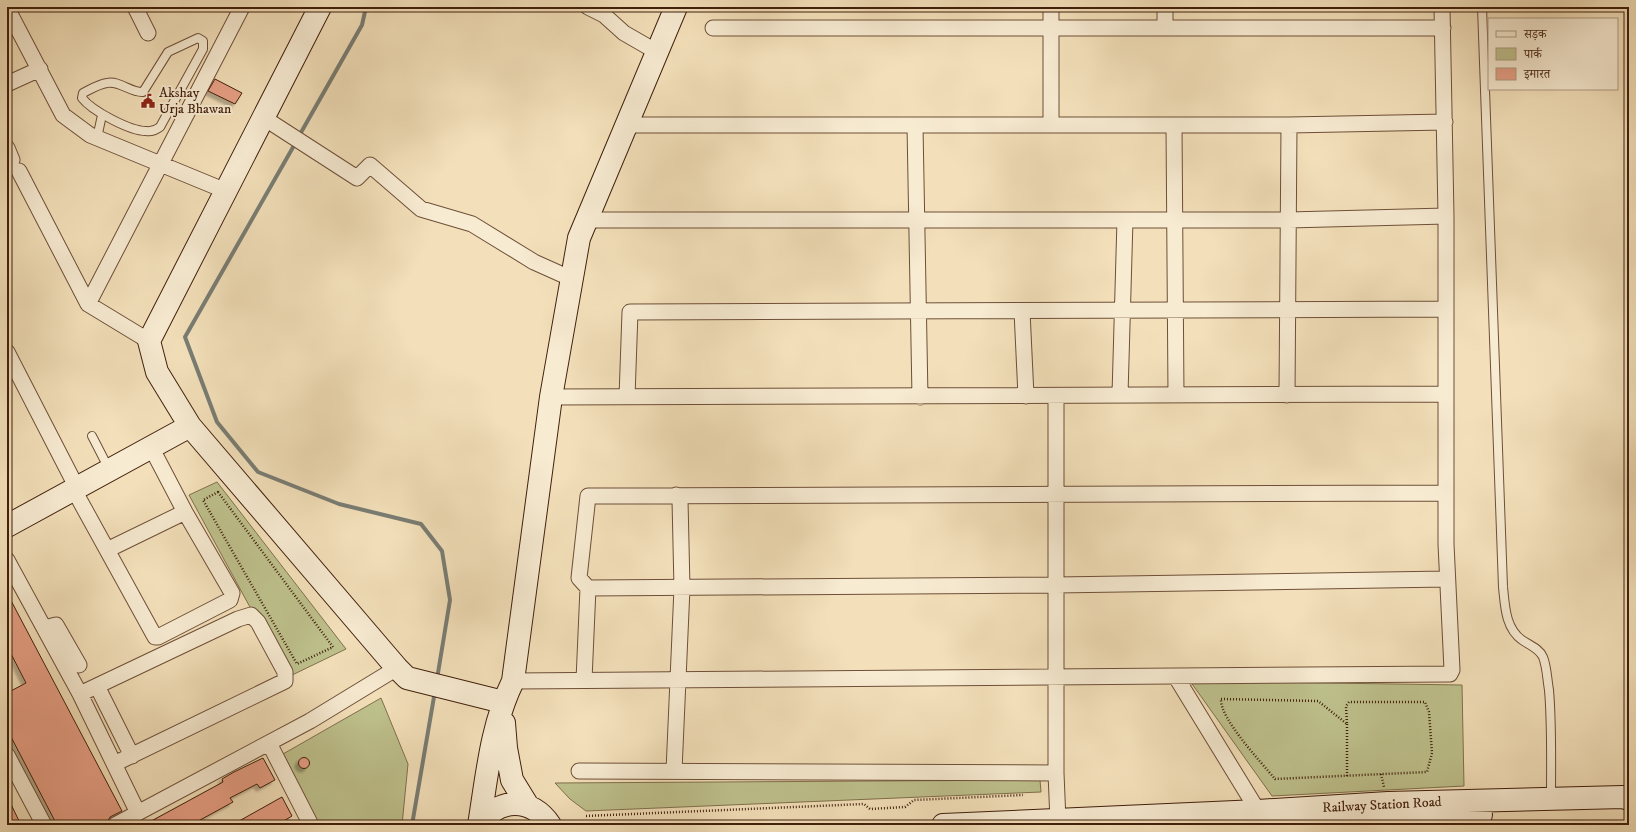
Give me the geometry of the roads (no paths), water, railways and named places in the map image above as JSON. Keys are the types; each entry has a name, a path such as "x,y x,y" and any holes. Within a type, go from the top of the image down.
{"street":[{"path":"135,7 148,33"},
{"path":"320,7 150,340 157,372 190,426 407,678 503,702"},
{"path":"588,7 604,15 624,33 658,52"},
{"path":"480,825 496,727 503,702 513,681 551,397 579,238 676,7"},
{"path":"1051,7 1051,124"},
{"path":"1165,7 1165,28"},
{"path":"513,681 1450,674 1452,670 1447,579 1445,394 1446,216 1442,7"},
{"path":"7,8 63,115 90,135 226,191"},
{"path":"88,304 241,8"},
{"path":"713,28 1443,28"},
{"path":"7,84 40,69"},
{"path":"264,118 357,178 370,165 421,209 472,224 534,262 572,279"},
{"path":"627,125 1289,125 1445,122"},
{"path":"1174,125 1176,395"},
{"path":"1287,395 1289,125"},
{"path":"915,126 920,397"},
{"path":"7,148 12,160 13,169 88,304 150,340"},
{"path":"586,220 1288,220 1446,216"},
{"path":"1120,395 1125,220"},
{"path":"627,397 630,312 919,312 1175,308 1445,309"},
{"path":"1022,311 1026,396"},
{"path":"7,352 107,550 153,635 158,637 230,600 232,593 185,512 151,448"},
{"path":"551,397 920,397 1445,394"},
{"path":"1056,396 1056,773 1058,821"},
{"path":"7,526 190,426"},
{"path":"1446,493 588,496 578,578 588,588 1056,585 1447,579"},
{"path":"674,771 682,588 680,500 676,496"},
{"path":"107,550 185,512"},
{"path":"7,560 80,694 138,812"},
{"path":"585,681 588,588"},
{"path":"80,694 251,615 258,622 285,672 284,681 114,764"},
{"path":"44,628 52,624 56,625 79,665"},
{"path":"115,825 310,721 397,668"},
{"path":"1176,677 1258,812"},
{"path":"97,686 132,756"},
{"path":"503,702 506,748 512,780 528,806"},
{"path":"269,743 311,825"},
{"path":"7,755 44,825"},
{"path":"580,770 1056,773"},
{"name":"Railway Station Road","path":"943,825 1258,812 1388,803 1623,797 1629,800"},
{"path":"480,825 486,816 494,809 505,805 517,804 528,806 537,810 550,825"},
{"name":"Railway Station Road","path":"1302,825 1622,808 1629,805"}],"lane":[{"path":"1482,7 1503,586 1506,616 1510,626 1520,639 1537,649 1543,656 1547,672 1551,714 1551,798"},
{"path":"198,38 203,41 204,49 160,127 155,130 141,131 102,115 85,103 82,98 83,93 107,82 112,82 138,93 143,92 168,52 198,38"},
{"path":"97,138 102,115"},
{"path":"92,436 110,470"}],"waterway":[{"path":"299,136 362,25 366,7"},
{"path":"296,142 185,337 217,422 258,472 339,504 421,524 442,551 450,600 437,679"},
{"path":"412,825 435,691"}],"place":[{"name":"Akshay Urja Bhawan","path":"148,101"}]}
